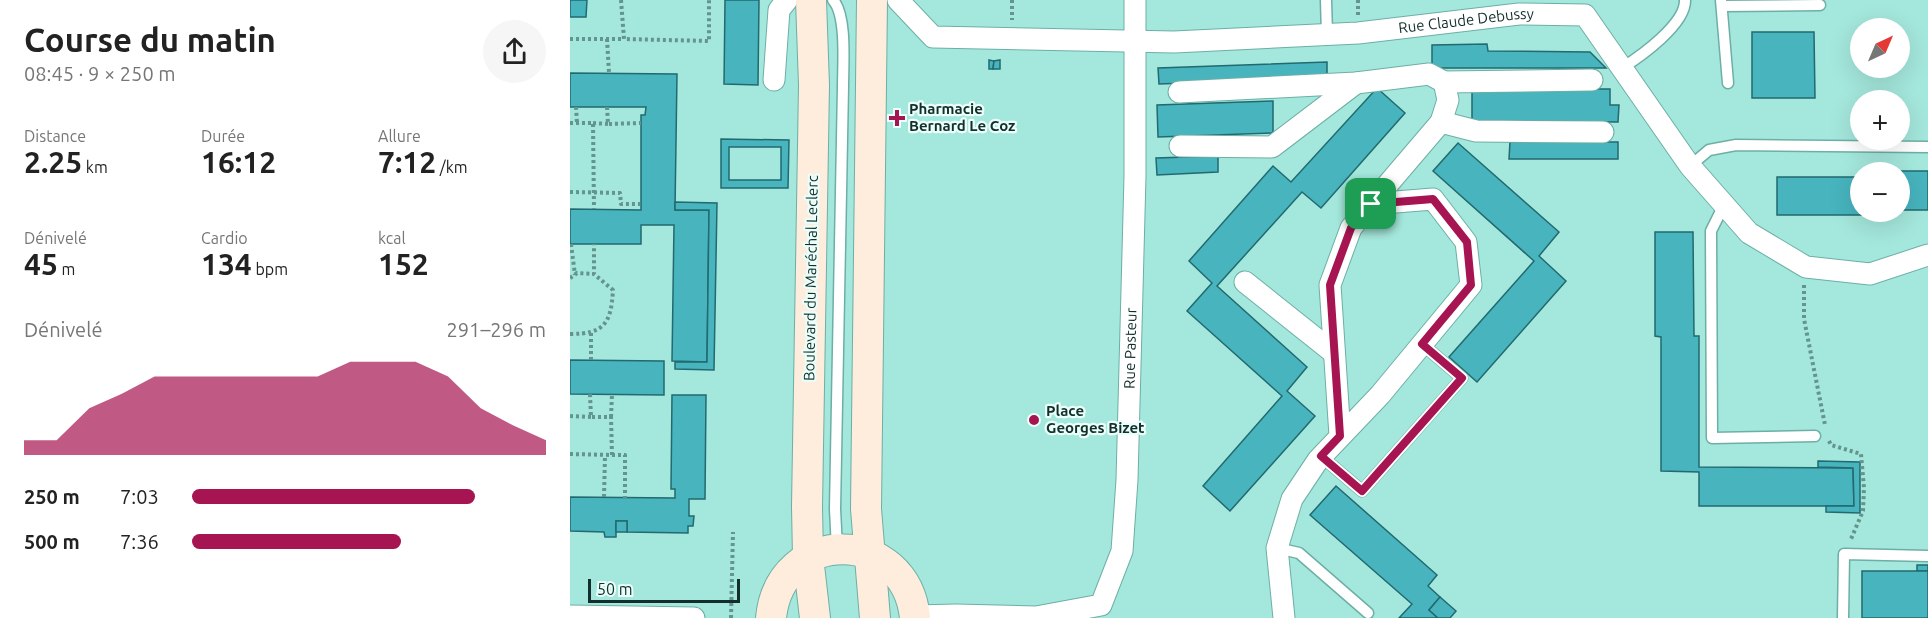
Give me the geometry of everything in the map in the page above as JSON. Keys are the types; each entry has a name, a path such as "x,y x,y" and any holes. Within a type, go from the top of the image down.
{"main road":[{"name":"Boulevard du Maréchal Leclerc","path":"811,0 814,85 807,507 808,557 815,618"},
{"path":"872,0 866,509 875,618"},
{"path":"771,618 778,589 791,571 808,557 837,549 869,553 893,568 909,590 915,617"}],"street":[{"path":"774,80 779,10 787,0"},
{"name":"Rue Claude Debussy","path":"898,0 933,37 1135,42 1358,33 1519,14 1585,15 1690,166 1749,233 1806,267 1870,274 1926,260"},
{"name":"Rue Pasteur","path":"915,617 956,615 1036,617 1095,612 1122,551 1127,480 1135,176 1135,0"},
{"path":"1179,92 1356,82 1429,74 1444,82 1592,80"},
{"path":"1180,146 1272,147 1356,82"},
{"path":"1340,436 1330,285 1351,228 1441,122 1448,100 1444,82"},
{"path":"1441,122 1476,131 1603,132"},
{"path":"1284,618 1277,548 1292,498 1321,456 1380,395 1471,285 1467,242 1433,199 1371,204"},
{"path":"1245,282 1334,353"},
{"path":"570,616 694,618"}],"lane":[{"path":"833,0 841,18 843,86 835,509 837,549"},
{"path":"1326,0 1327,35"},
{"path":"1622,68 1642,55 1671,29 1686,8 1685,0"},
{"path":"1728,83 1722,3 1820,4"},
{"path":"1690,166 1710,150 1736,145 1928,147"},
{"path":"1724,205 1710,231 1712,438 1815,436"},
{"path":"1321,456 1362,491 1462,378 1422,344"},
{"path":"1277,548 1299,553 1368,613"},
{"path":"1843,618 1844,554 1928,556"}],"path":[{"path":"621,0 624,39"},
{"path":"570,39 709,41 709,0"},
{"path":"607,39 609,73"},
{"path":"576,107 576,123"},
{"path":"607,107 608,124"},
{"path":"570,123 641,123"},
{"path":"593,123 594,209"},
{"path":"570,192 620,194 621,204 640,204"},
{"path":"571,244 572,277"},
{"path":"594,244 594,274"},
{"path":"1806,267 1803,282 1804,319 1831,445 1861,454 1864,488 1863,511 1844,554"},
{"path":"570,334 584,334 600,329 612,313 613,290 594,274 577,273 572,277"},
{"path":"591,332 591,360"},
{"path":"590,394 591,417"},
{"path":"612,394 612,455"},
{"path":"570,416 611,417"},
{"path":"570,454 625,455 625,498"},
{"path":"604,455 604,497"},
{"path":"730,618 733,532"}],"building":[{"path":"570,0 587,0 586,17 570,17"},
{"path":"725,0 759,0 758,85 724,84"},
{"path":"1752,32 1814,32 1815,98 1752,98"},
{"path":"1487,44 1488,51 1590,52 1606,68 1432,68 1432,45"},
{"path":"989,60 994,61 993,69 989,69"},
{"path":"1000,60 1000,69 993,69 994,61"},
{"path":"1327,62 1327,78 1159,84 1158,68"},
{"path":"570,73 677,74 675,210 709,210 707,362 672,361 674,225 641,225 641,244 570,244 570,209 641,210 641,115 645,115 646,107 570,107"},
{"path":"1377,88 1405,113 1321,208 1302,192 1217,286 1307,367 1287,391 1315,416 1230,511 1203,486 1282,396 1187,311 1212,283 1189,261 1273,166 1291,182"},
{"path":"1472,89 1610,89 1610,105 1619,105 1618,122 1472,121"},
{"path":"1273,101 1273,133 1158,137 1157,105"},
{"path":"721,139 789,140 788,188 721,188","holes":["729,147 781,147 781,180 729,180"]},
{"path":"1510,142 1618,142 1618,159 1509,159"},
{"path":"1458,143 1559,232 1539,256 1566,281 1477,382 1449,357 1534,261 1433,171"},
{"path":"1218,156 1218,172 1157,175 1156,158"},
{"path":"1910,171 1928,171 1928,210 1910,210"},
{"path":"1777,177 1850,177 1850,215 1777,215"},
{"path":"675,202 717,203 714,370 675,369 675,362 707,362 709,210 675,210"},
{"path":"1655,232 1693,232 1694,336 1699,336 1699,467 1853,468 1854,506 1699,506 1699,472 1661,471 1661,337 1655,336"},
{"path":"570,360 664,361 664,395 570,394"},
{"path":"672,395 706,395 705,499 689,499 689,516 694,516 693,526 688,526 688,533 627,532 627,521 616,521 616,537 605,537 604,532 570,531 570,497 675,498 675,489 671,489"},
{"path":"1818,461 1860,462 1860,513 1826,512 1826,506 1854,506 1853,468 1818,467"},
{"path":"1336,486 1437,575 1428,586 1440,597 1429,610 1438,618 1399,618 1412,604 1310,515"},
{"path":"616,521 627,521 627,532 616,532"},
{"path":"1917,565 1928,565 1928,571 1917,571"},
{"path":"1862,571 1928,571 1928,618 1862,618"},
{"path":"1440,597 1456,611 1450,618 1438,618 1429,610"}],"place":[{"name":"Pharmacie Bernard Le Coz","path":"897,118"},
{"name":"Place Georges Bizet","path":"1034,420"}],"route":[{"path":"1433,199 1467,242 1471,285 1422,344 1462,378 1362,491 1321,456 1340,436 1330,285 1351,228 1371,204 1433,199"}]}
